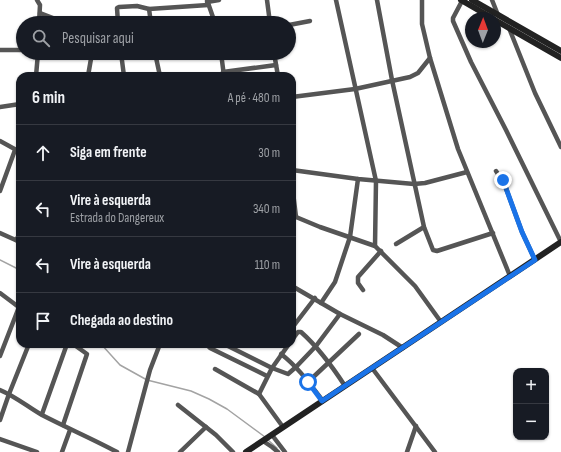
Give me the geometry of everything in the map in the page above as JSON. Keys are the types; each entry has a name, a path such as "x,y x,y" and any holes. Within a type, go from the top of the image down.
{"main road":[{"path":"462,0 482,12"},
{"path":"472,0 490,12"},
{"path":"501,19 561,51"},
{"path":"501,21 509,28 561,58"},
{"path":"246,452 561,242"}],"street":[{"path":"37,0 40,5 40,16"},
{"path":"117,16 116,8 119,7 137,6 149,9 219,0"},
{"path":"267,0 269,16"},
{"path":"336,0 376,181 375,246"},
{"path":"377,0 414,184 424,227 435,251 493,234"},
{"path":"422,0 422,24 430,58 458,149 510,276"},
{"path":"462,0 453,21 471,62 561,242"},
{"path":"492,0 496,12"},
{"path":"207,2 212,16"},
{"path":"149,9 150,16"},
{"path":"40,13 48,16"},
{"path":"296,24 310,22"},
{"path":"509,28 535,93 561,147"},
{"path":"0,50 16,50"},
{"path":"296,96 355,89 410,77 418,73 430,58"},
{"path":"36,72 37,60"},
{"path":"89,72 91,60"},
{"path":"122,60 123,72"},
{"path":"157,60 159,72"},
{"path":"221,60 223,72"},
{"path":"275,60 277,72"},
{"path":"235,72 276,65"},
{"path":"0,107 16,105"},
{"path":"0,142 16,150"},
{"path":"0,191 16,153"},
{"path":"296,171 358,179 414,184 425,183 467,172"},
{"path":"496,171 504,183 522,232 535,260"},
{"path":"322,303 335,282 350,237 358,179"},
{"path":"296,217 375,246 415,286 441,322"},
{"path":"396,244 424,227"},
{"path":"0,233 16,240"},
{"path":"363,290 358,283 358,277 381,251"},
{"path":"296,288 403,348"},
{"path":"0,293 16,305"},
{"path":"296,323 315,298"},
{"path":"232,348 272,368 288,374 316,346 340,314"},
{"path":"0,356 16,315"},
{"path":"296,336 300,332 316,346 345,386"},
{"path":"308,382 359,334"},
{"path":"0,420 27,348"},
{"path":"42,414 66,348"},
{"path":"63,425 87,354 79,348"},
{"path":"128,452 150,370 158,348"},
{"path":"210,348 267,376"},
{"path":"259,394 267,376 280,354 285,348"},
{"path":"280,354 296,367 322,401"},
{"path":"372,368 435,452"},
{"path":"215,369 259,394 283,427"},
{"path":"0,390 70,430 117,452"},
{"path":"0,404 6,405"},
{"path":"178,405 206,427 233,452"},
{"path":"407,452 416,426"},
{"path":"180,452 206,427"},
{"path":"62,452 70,430"},
{"path":"267,438 278,452"},
{"path":"267,438 285,452"},
{"path":"0,439 37,452"}],"waterway":[{"path":"0,260 16,268"},
{"path":"105,348 120,365 147,380 191,391 209,399 227,409 265,437"},
{"path":"268,440 277,448"}],"route":[{"path":"308,382 322,401 535,260 522,232 503,180"}]}
